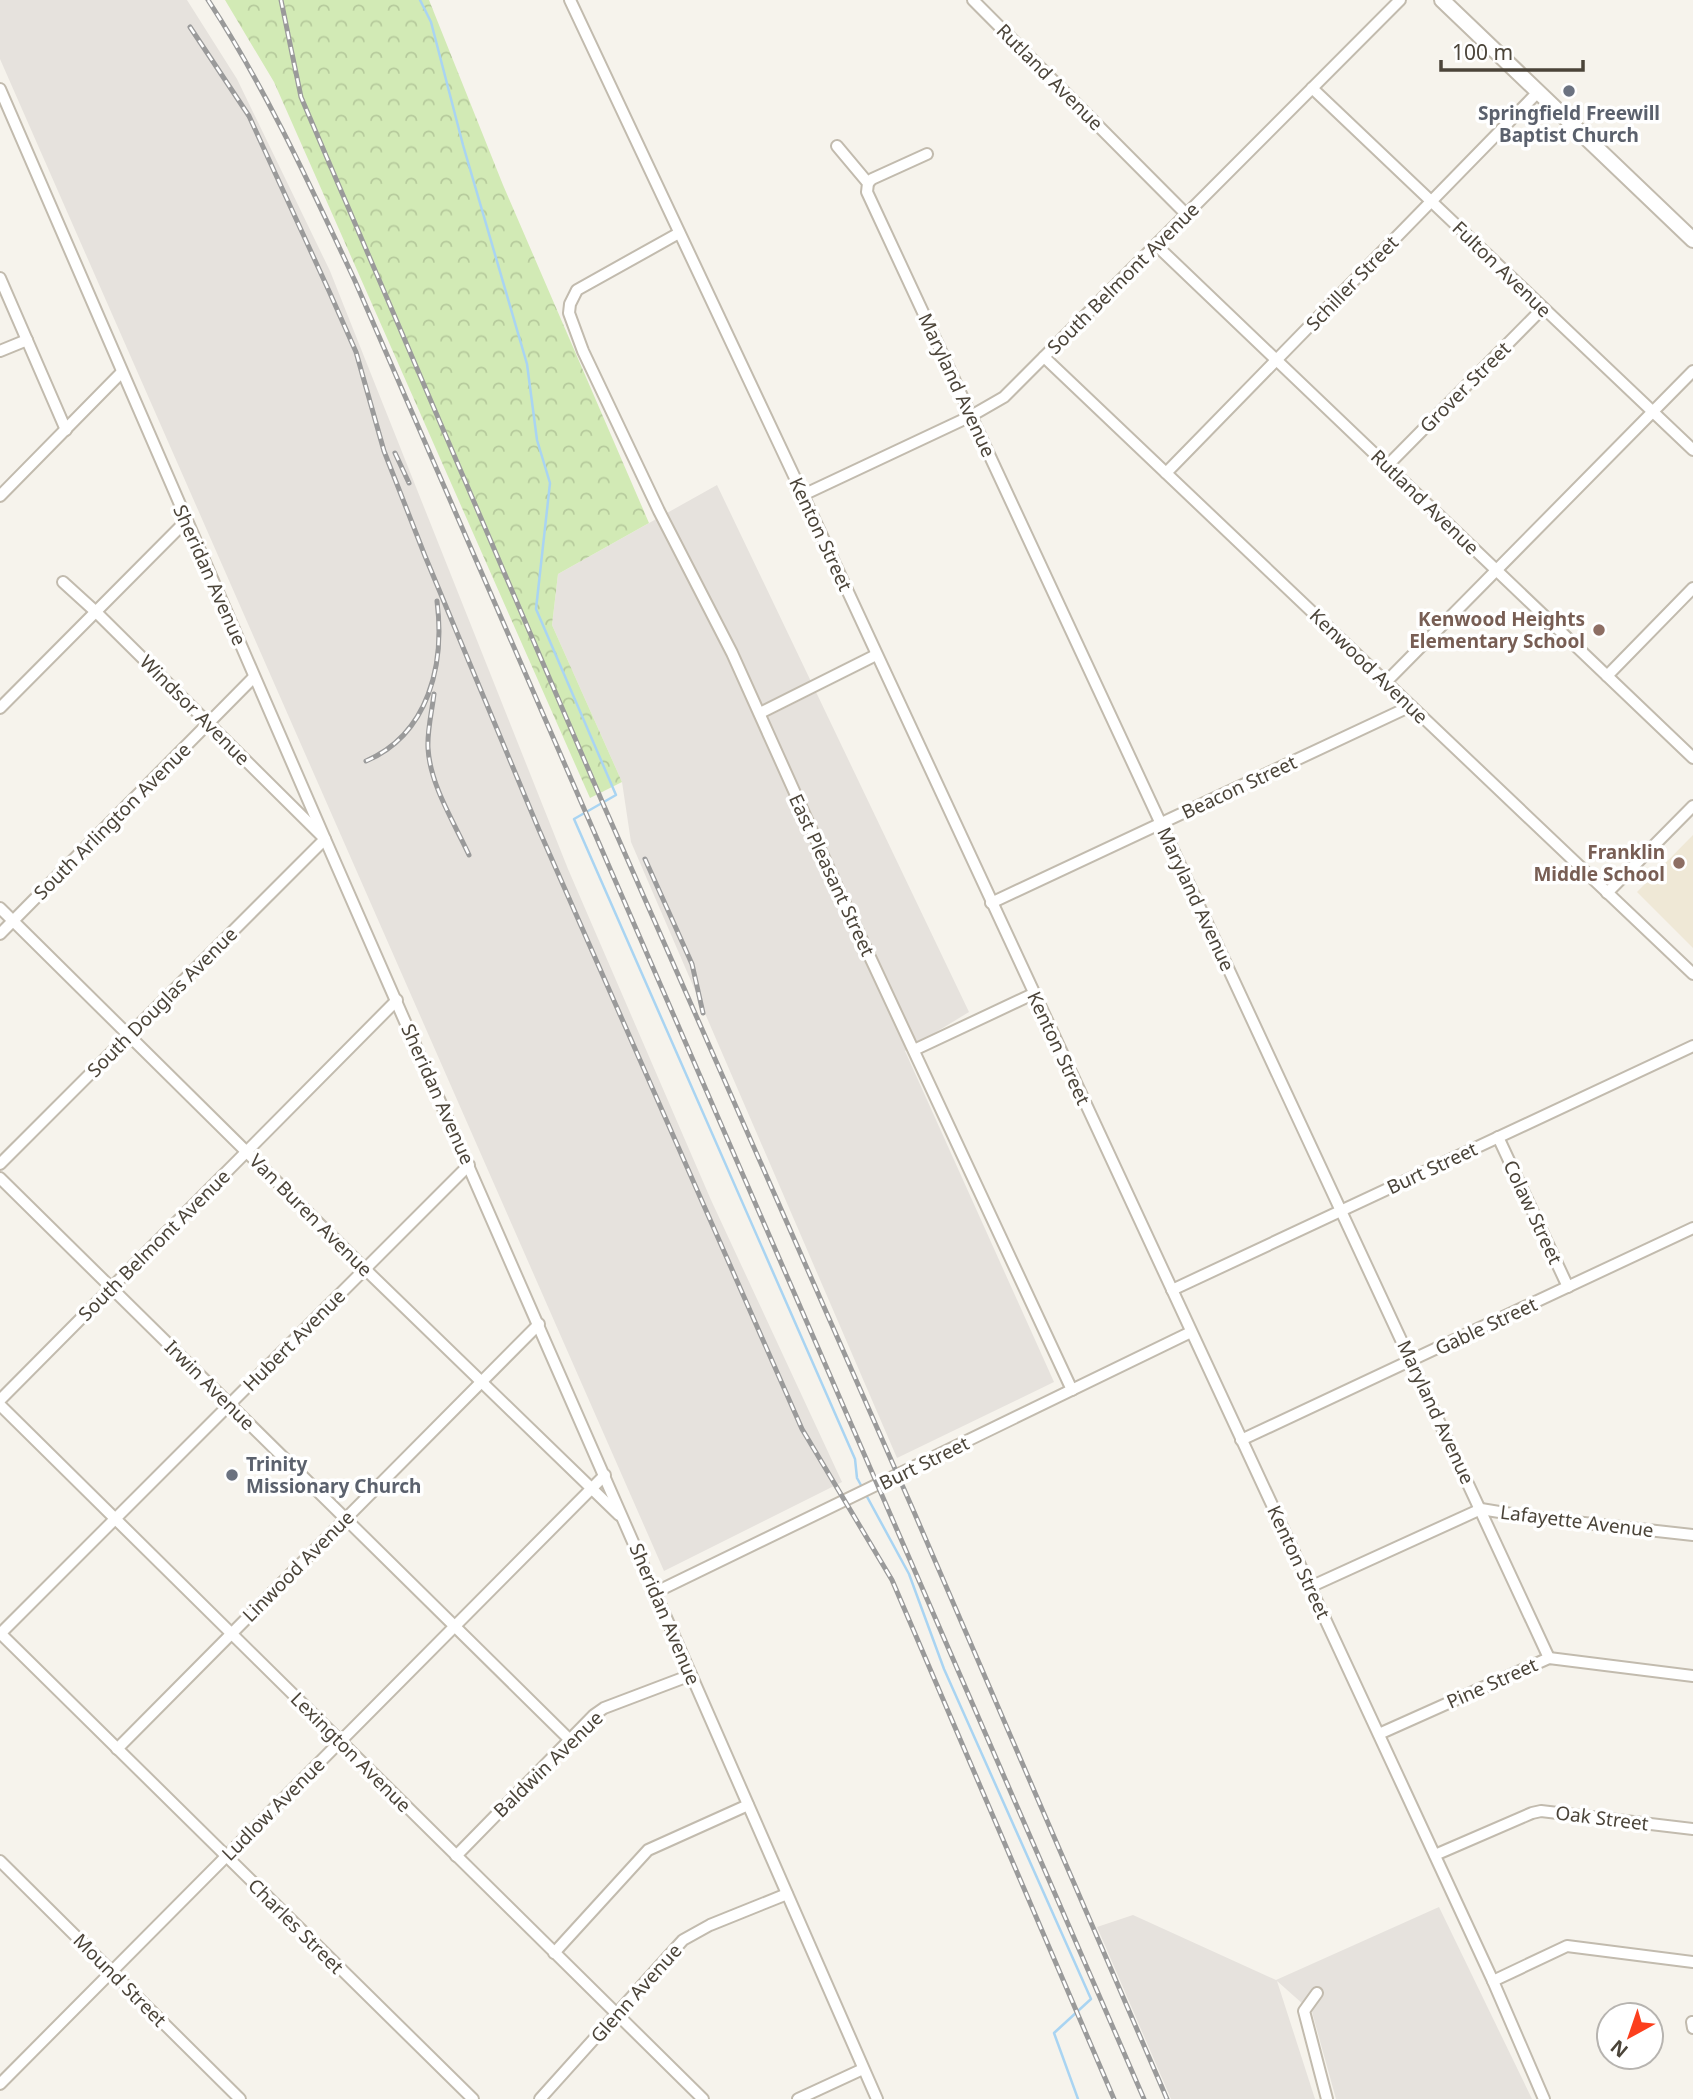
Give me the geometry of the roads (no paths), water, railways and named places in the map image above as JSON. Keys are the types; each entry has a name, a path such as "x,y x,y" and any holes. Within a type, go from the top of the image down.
{"street":[{"name":"Kenton Street","path":"570,0 1379,1734 1544,2099"},
{"name":"Rutland Avenue","path":"973,0 1186,214"},
{"name":"South Belmont Avenue","path":"803,495 971,416 1004,397 1400,0"},
{"path":"1442,0 1693,240"},
{"name":"Fulton Avenue","path":"1312,88 1693,450"},
{"name":"Sheridan Avenue","path":"0,89 254,677 877,2099"},
{"name":"Schiller Street","path":"1166,473 1538,92"},
{"name":"Maryland Avenue","path":"837,146 869,183 867,192 1549,1658"},
{"path":"869,183 926,154"},
{"name":"East Pleasant Street","path":"679,233 586,284 572,297 569,313 572,326 760,713 835,882 1072,1390"},
{"name":"Rutland Avenue","path":"1156,245 1693,758"},
{"path":"0,278 66,430"},
{"name":"Grover Street","path":"1387,466 1544,308"},
{"path":"0,351 27,340"},
{"name":"Kenwood Avenue","path":"1044,357 1693,974"},
{"path":"1386,682 1693,371"},
{"path":"0,496 122,372"},
{"path":"0,708 186,521"},
{"name":"Windsor Avenue","path":"63,582 325,839"},
{"path":"1607,676 1693,588"},
{"path":"760,713 876,655"},
{"name":"South Arlington Avenue","path":"0,934 254,677"},
{"name":"Beacon Street","path":"991,903 1411,706"},
{"path":"1607,893 1693,806"},
{"name":"South Douglas Avenue","path":"0,1164 325,839"},
{"name":"Van Buren Avenue","path":"0,908 365,1269 624,1520"},
{"path":"914,1050 1033,993"},
{"name":"South Belmont Avenue","path":"0,1403 397,1000"},
{"name":"Burt Street","path":"1172,1290 1693,1046"},
{"name":"Colaw Street","path":"1498,1137 1568,1287"},
{"name":"Hubert Avenue","path":"0,1633 468,1165"},
{"name":"Irwin Avenue","path":"0,1178 570,1740"},
{"name":"Gable Street","path":"1241,1440 1693,1228"},
{"name":"Linwood Avenue","path":"117,1749 539,1324"},
{"name":"Burt Street","path":"656,1592 1191,1332"},
{"name":"Lexington Avenue","path":"0,1403 703,2099"},
{"name":"Ludlow Avenue","path":"0,2084 605,1475"},
{"name":"Lafayette Avenue","path":"1310,1587 1480,1509 1693,1535"},
{"name":"Charles Street","path":"0,1633 473,2099"},
{"name":"Pine Street","path":"1379,1734 1549,1658 1693,1676"},
{"name":"Baldwin Avenue","path":"456,1856 594,1715 604,1708 691,1675"},
{"path":"554,1953 648,1850 748,1805"},
{"name":"Oak Street","path":"1435,1855 1531,1812 1693,1829"},
{"name":"Mound Street","path":"0,1861 240,2099"},
{"name":"Glenn Avenue","path":"540,2099 671,1953 694,1932 787,1894"},
{"path":"1493,1982 1567,1946 1693,1962"},
{"path":"1317,1993 1304,2011 1327,2099"},
{"path":"798,2099 863,2068"}],"waterway":[{"path":"420,0 431,22 463,145 527,364 537,440 550,483 536,609 616,795 574,819 855,1459 857,1478 862,1487"},
{"path":"865,1493 909,1574 944,1669 1091,1999 1054,2033 1078,2099"}],"railway":[{"path":"208,0 268,103 355,281 1144,2099"},
{"path":"281,0 301,97 604,806 914,1512 1167,2099"},
{"path":"190,27 249,116 329,291 356,352 384,451 539,830 802,1429 892,1580 1114,2099"},
{"path":"395,453 409,483"},
{"path":"366,761 387,749 405,733 428,694 438,649 437,601"},
{"path":"434,694 428,735 433,776 469,855"},
{"path":"645,859 692,964 703,1013"}],"place":[{"name":"Springfield Freewill Baptist Church","path":"1569,91"},
{"name":"Kenwood Heights Elementary School","path":"1599,630"},
{"name":"Franklin Middle School","path":"1679,863"},
{"name":"Trinity Missionary Church","path":"232,1475"}]}
